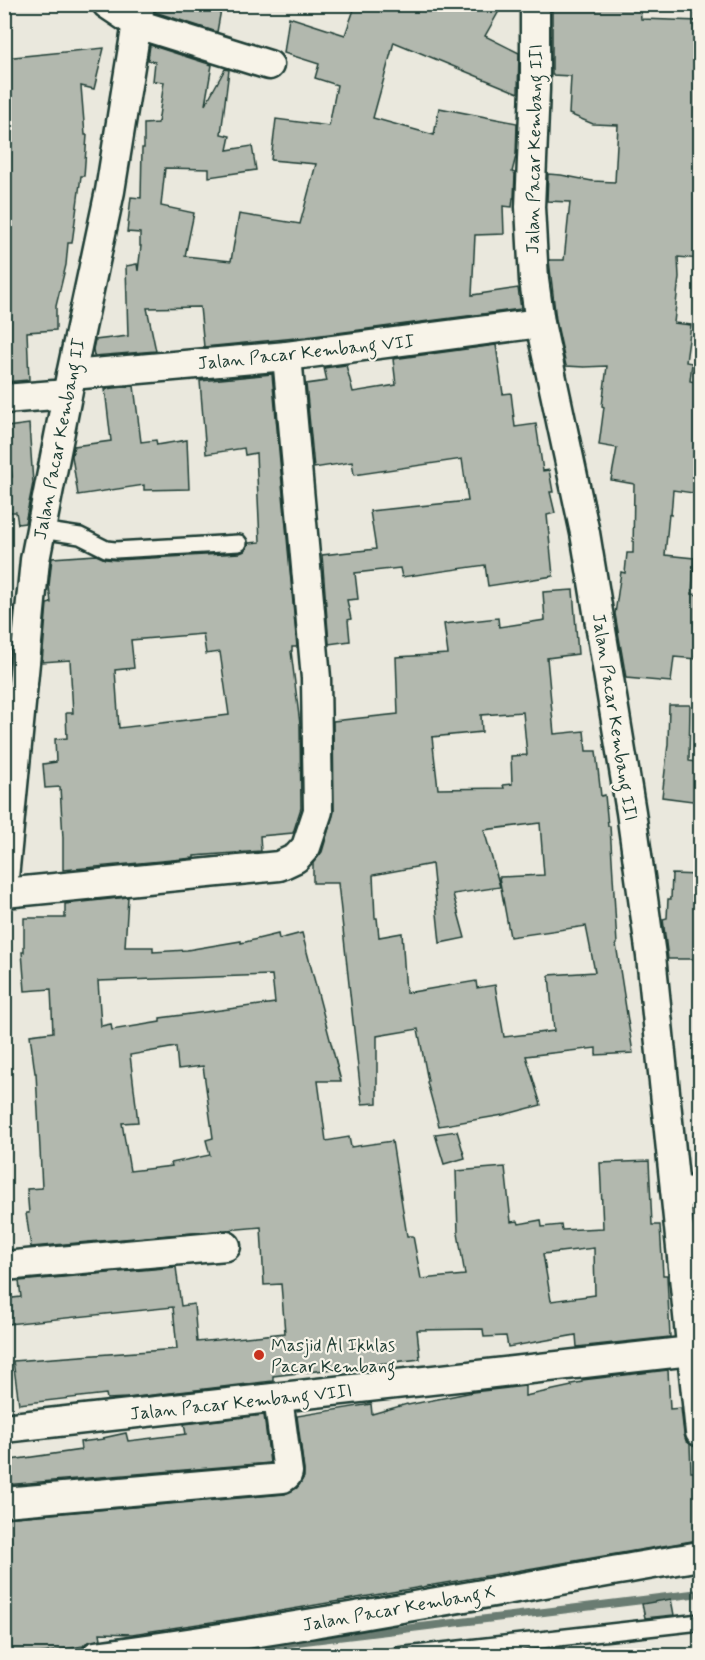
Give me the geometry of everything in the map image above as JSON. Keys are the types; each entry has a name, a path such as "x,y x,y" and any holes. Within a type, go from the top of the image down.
{"street":[{"path":"107,4 269,65"},
{"name":"Jalan Pacar Kembang III","path":"535,4 535,89 530,207 534,280 540,323 585,533 631,812 688,1191 691,1351 700,1432"},
{"name":"Jalan Pacar Kembang II","path":"4,878 35,560 110,191 138,14"},
{"name":"Jalan Pacar Kembang VII","path":"4,399 69,385 540,323"},
{"path":"4,893 279,866 296,858 306,847 318,811 316,678 287,356"},
{"path":"4,1266 226,1246"},
{"name":"Jalan Pacar Kembang VIII","path":"4,1428 691,1351"},
{"path":"4,1502 283,1478 288,1472 278,1398"},
{"name":"Jalan Pacar Kembang X","path":"96,1656 382,1612 700,1556"}],"lane":[{"path":"41,530 80,536 106,549 115,550 239,543"},
{"path":"397,1656 700,1622"}],"building":[{"path":"156,4 222,4 217,32 155,12"},
{"path":"356,4 503,4 485,36 519,53 518,93 394,42 373,118 434,135 439,108 517,123 516,156 512,172 515,173 512,207 503,206 504,234 475,235 472,295 518,288 521,309 306,337 204,347 200,307 147,308 156,351 94,356 95,340 128,336 126,266 137,264 138,271 141,246 140,233 127,232 131,197 141,198 144,124 158,123 164,82 153,81 155,62 148,60 150,45 212,65 205,105 225,69 229,70 221,134 230,136 227,150 252,146 256,170 209,177 209,169 165,168 161,206 194,213 185,256 231,261 239,214 300,224 316,164 271,160 276,119 329,126 337,85 315,78 319,64 284,53 289,17 345,35"},
{"path":"552,4 621,4 621,8 640,8 641,19 700,21 700,259 678,257 679,277 674,323 691,325 686,362 692,363 690,381 700,383 700,494 673,490 665,555 694,558 692,594 700,595 700,619 697,659 674,657 671,682 626,678 615,614 621,572 625,573 627,553 633,553 634,484 611,480 617,448 599,445 607,366 566,366 556,320 549,260 564,260 570,202 547,201 548,174 615,182 618,125 593,124 569,114 571,76 552,75"},
{"path":"104,48 94,89 81,86 85,135 87,135 84,176 81,176 72,243 68,243 66,265 56,306 56,330 27,332 29,380 4,382 4,58"},
{"path":"496,345 503,394 511,393 515,427 536,424 543,471 549,470 553,492 550,492 555,513 547,515 553,576 488,586 485,565 402,577 400,568 355,573 358,599 347,600 351,619 348,620 350,641 329,644 322,555 376,549 370,511 468,501 462,459 354,475 352,462 314,468 306,384 327,381 324,368 346,365 353,392 396,385 393,359"},
{"path":"272,374 297,647 292,647 291,651 300,724 301,808 293,833 260,836 261,851 63,870 60,787 45,788 43,764 56,762 55,739 67,738 66,713 73,713 70,660 42,662 47,604 51,603 49,586 52,558 96,555 116,560 240,553 245,551 249,543 260,542 256,453 245,455 244,448 206,454 200,381","holes":["203,634 206,654 220,652 229,715 119,728 115,670 134,668 131,640"]},
{"path":"134,386 141,442 156,440 157,445 187,440 189,489 144,490 144,485 78,495 72,456 74,446 111,441 105,389"},
{"path":"29,424 33,483 25,523 18,524 16,512 4,512 4,477 12,477 7,427"},
{"path":"573,590 578,654 547,658 554,734 584,731 586,751 596,751 601,796 605,795 608,826 610,826 616,944 633,1053 596,1055 596,1048 526,1056 541,1105 503,1115 439,1126 427,1082 418,1029 377,1036 377,1103 362,1104 338,883 313,883 313,863 322,852 334,811 333,721 398,714 396,657 448,654 444,624 498,618 499,627 545,620 543,592","holes":["523,712 527,755 511,756 512,784 503,785 504,788 438,789 432,737 482,732 481,715","540,823 544,875 499,877 510,937 586,926 595,972 549,975 554,1031 504,1037 495,985 477,988 476,981 406,993 402,933 379,937 377,918 375,918 373,875 432,864 440,943 465,938 453,894 500,887 484,830"]},
{"path":"14,606 8,664 4,665 4,607"},
{"path":"669,705 690,705 689,761 700,763 700,802 662,797 668,744"},
{"path":"672,874 700,875 700,922 695,922 695,959 668,959 663,919 667,918 668,899 671,899"},
{"path":"128,897 125,947 153,947 153,952 187,950 241,941 241,943 278,934 279,939 302,933 341,1081 318,1081 326,1141 349,1137 351,1147 392,1141 407,1236 413,1236 421,1279 465,1275 458,1233 456,1171 505,1167 511,1222 518,1221 519,1224 541,1220 542,1227 561,1225 562,1230 603,1228 600,1163 649,1161 652,1225 660,1225 663,1275 667,1275 670,1337 577,1347 576,1335 508,1347 506,1336 484,1337 483,1329 417,1330 420,1359 273,1376 273,1381 127,1398 107,1399 106,1394 19,1404 13,1361 177,1349 173,1307 8,1324 8,1321 4,1322 4,1299 21,1297 19,1281 176,1267 181,1306 194,1304 197,1342 285,1333 281,1284 264,1285 261,1227 31,1247 26,1213 29,1213 27,1189 42,1188 36,1073 30,1035 53,1032 51,989 25,991 22,952 24,952 24,918 65,918 65,904","holes":["272,975 275,1003 160,1018 160,1022 112,1030 111,1024 101,1026 98,981","176,1047 178,1069 203,1066 213,1138 206,1140 210,1155 171,1163 172,1166 130,1171 122,1123 138,1122 130,1055","594,1248 595,1295 551,1301 543,1254"]},
{"path":"457,1131 465,1158 444,1164 435,1134"},
{"path":"668,1370 670,1409 681,1408 684,1434 686,1441 690,1444 691,1472 696,1472 698,1540 245,1617 132,1634 100,1633 101,1639 83,1646 27,1656 4,1656 4,1518 285,1494 297,1488 304,1477 297,1416 371,1404 372,1414 407,1404 473,1392 525,1386 525,1396 572,1386 571,1384 582,1382 582,1380"},
{"path":"264,1415 270,1463 4,1485 4,1461 81,1450 80,1442 126,1433 128,1441 186,1434 184,1424"},
{"path":"671,1599 674,1615 645,1618 642,1604"}],"waterway":[{"path":"247,1648 700,1593"}],"place":[{"name":"Masjid Al Ikhlas Pacar Kembang","path":"259,1355"}]}
